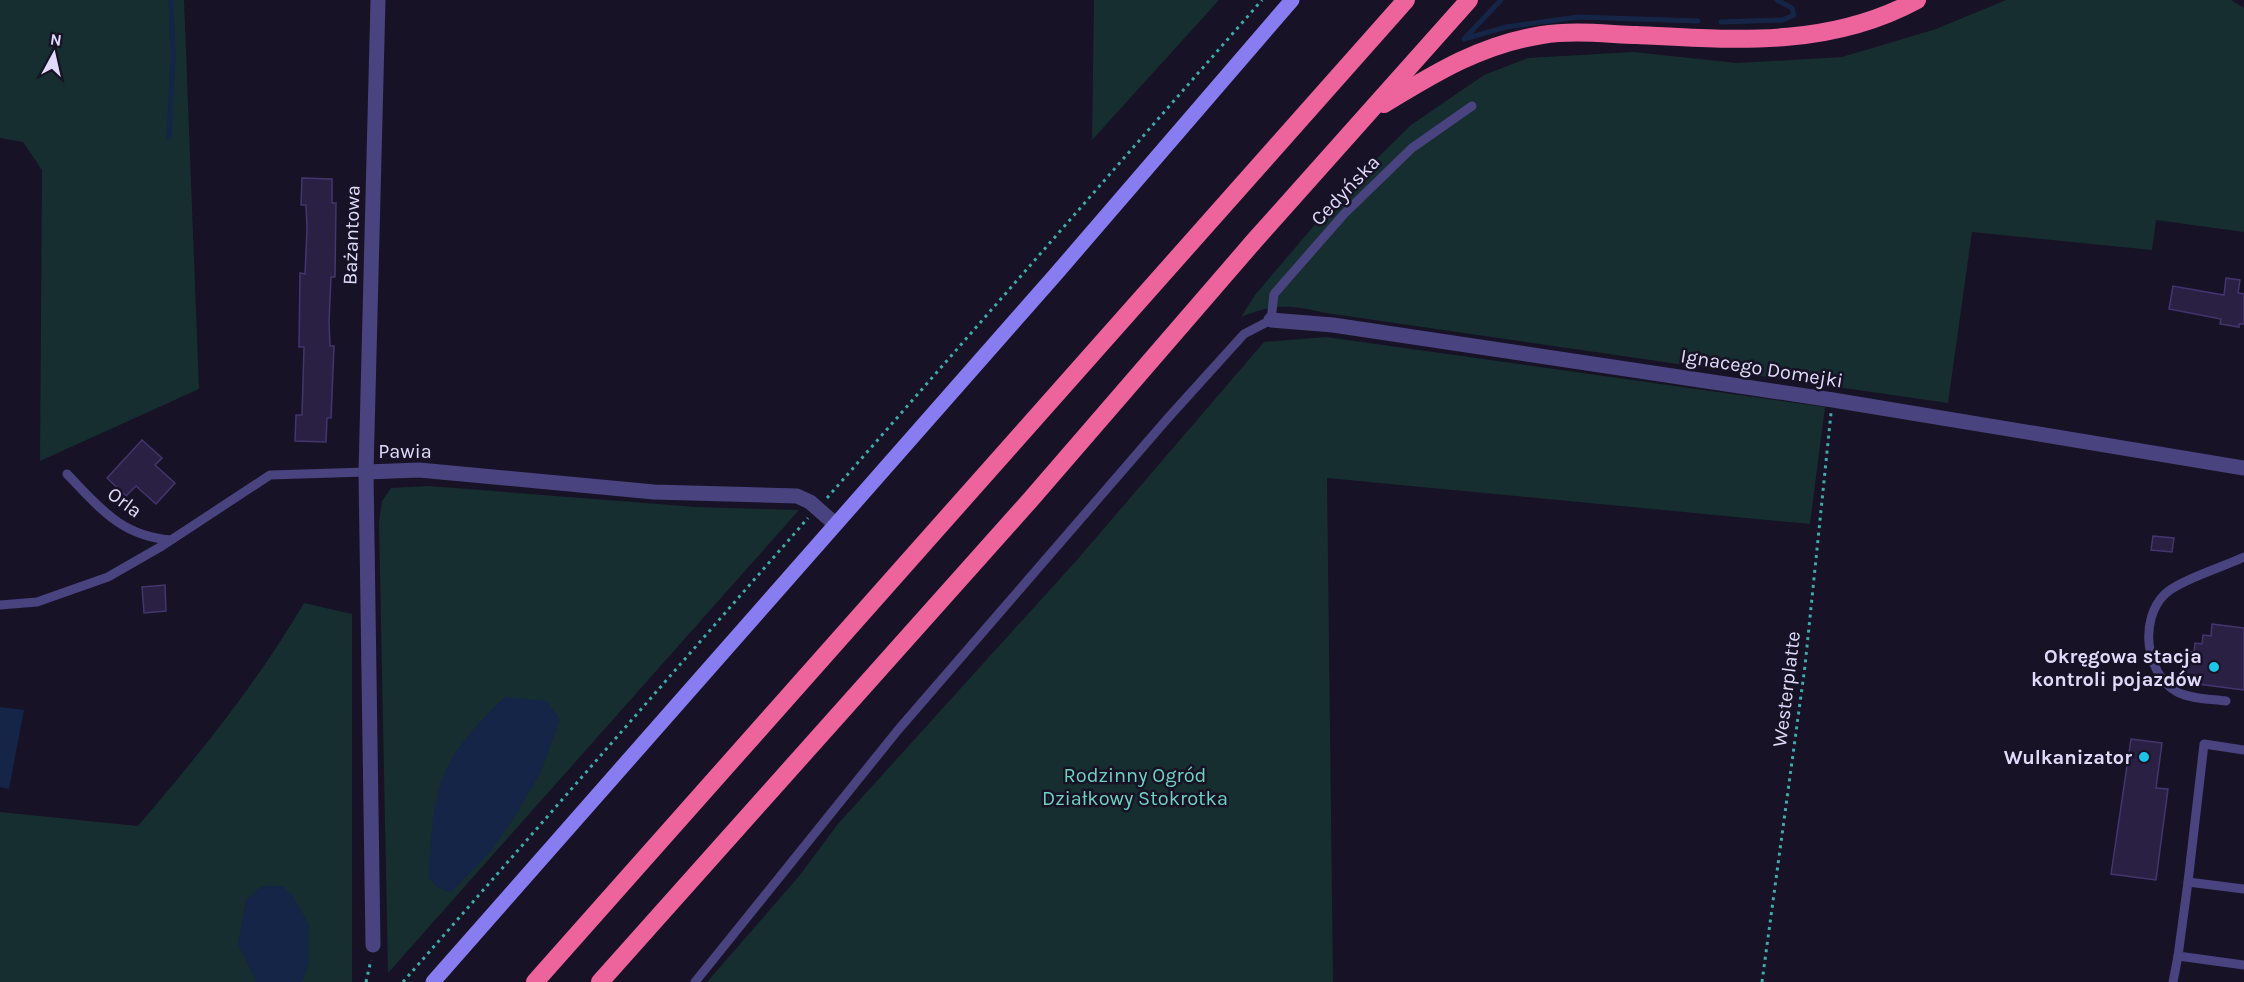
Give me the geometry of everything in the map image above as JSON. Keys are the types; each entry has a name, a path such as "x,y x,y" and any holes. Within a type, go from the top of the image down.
{"highway":[{"path":"535,982 1406,0"},
{"path":"600,982 1032,498 1469,0"},
{"path":"1370,112 1471,54 1510,41 1544,35 1594,33 1782,39 1857,26 1889,15 1917,0"}],"main road":[{"path":"433,982 1056,273 1292,0"}],"street":[{"name":"Bażantowa","path":"373,945 366,472 378,0"},
{"name":"Ignacego Domejki","path":"1271,320 1333,325 1833,400 2244,468"},
{"name":"Pawia","path":"366,472 419,470 654,492 797,495 817,508 834,524"}],"lane":[{"name":"Cedyńska","path":"1271,320 1275,294 1344,214 1412,148 1472,106"},
{"path":"695,982 898,730 1160,427 1244,334 1271,320"},
{"name":"Pawia","path":"0,605 37,602 108,577 171,540 270,475 366,472"},
{"name":"Orla","path":"67,474 121,526 151,538 171,540"},
{"path":"2226,700 2187,696 2176,691 2166,681 2150,653 2151,616 2165,594 2244,557"},
{"path":"2173,982 2188,882 2204,744 2244,750"},
{"path":"2188,882 2244,889"},
{"path":"2178,956 2244,965"}],"path":[{"path":"403,982 1262,0"},
{"name":"Westerplatte","path":"1762,982 1805,666 1833,400"},
{"path":"366,982 373,945"}],"green space":[{"path":"0,0 184,0 199,389 40,461 42,170 23,142 0,138"},
{"path":"1094,0 1219,0 1092,140"},
{"path":"2006,0 2231,0 2244,8 2244,232 2156,220 2152,250 1972,232 1948,403 1303,308 1274,307 1241,317 1255,295 1340,195 1411,125 1484,75 1528,58 1633,52 1737,63 1842,57 1936,29"},
{"name":"Rodzinny Ogród Działkowy Stokrotka","path":"1326,337 1825,407 1810,524 1327,478 1333,982 707,982 800,875 837,825 1076,561 1264,342"},
{"path":"429,486 696,507 799,510 388,973 379,521 382,501 391,488"},
{"path":"304,603 352,614 352,982 0,982 0,812 138,826 226,718 266,663"}],"water":[{"path":"505,697 546,701 560,719 542,769 517,813 491,851 451,892 438,888 429,878 430,853 434,814 443,777 461,745"},
{"path":"0,707 24,710 9,789 0,787"},
{"path":"262,886 281,886 292,895 309,925 309,963 302,982 256,982 238,943 246,900"}],"building":[{"path":"302,178 332,179 332,203 336,203 335,277 331,277 329,322 330,346 334,346 331,418 327,418 326,442 295,441 296,415 302,415 304,347 299,347 300,273 305,274 307,229 306,205 301,205"},
{"path":"2226,278 2240,280 2238,293 2244,294 2244,324 2239,324 2239,327 2220,324 2221,319 2169,309 2173,286 2224,295"},
{"path":"142,440 162,458 155,465 175,483 156,504 136,486 126,496 107,478"},
{"path":"2153,536 2174,538 2172,552 2151,550"},
{"path":"165,585 166,611 144,613 142,587"},
{"name":"Okręgowa stacja kontroli pojazdów","path":"2212,624 2244,628 2244,690 2182,682 2186,651 2194,652 2195,643 2202,644 2203,635 2211,636"},
{"path":"2131,739 2162,743 2156,788 2168,789 2156,880 2111,874"}],"waterway":[{"path":"169,137 173,57 171,0"},
{"path":"1501,0 1464,39 1506,27 1578,17 1698,21"},
{"path":"1721,22 1783,20 1794,15 1792,8 1777,0"}],"place":[{"name":"Okręgowa stacja kontroli pojazdów","path":"2214,667"},
{"name":"Wulkanizator","path":"2144,757"}]}
